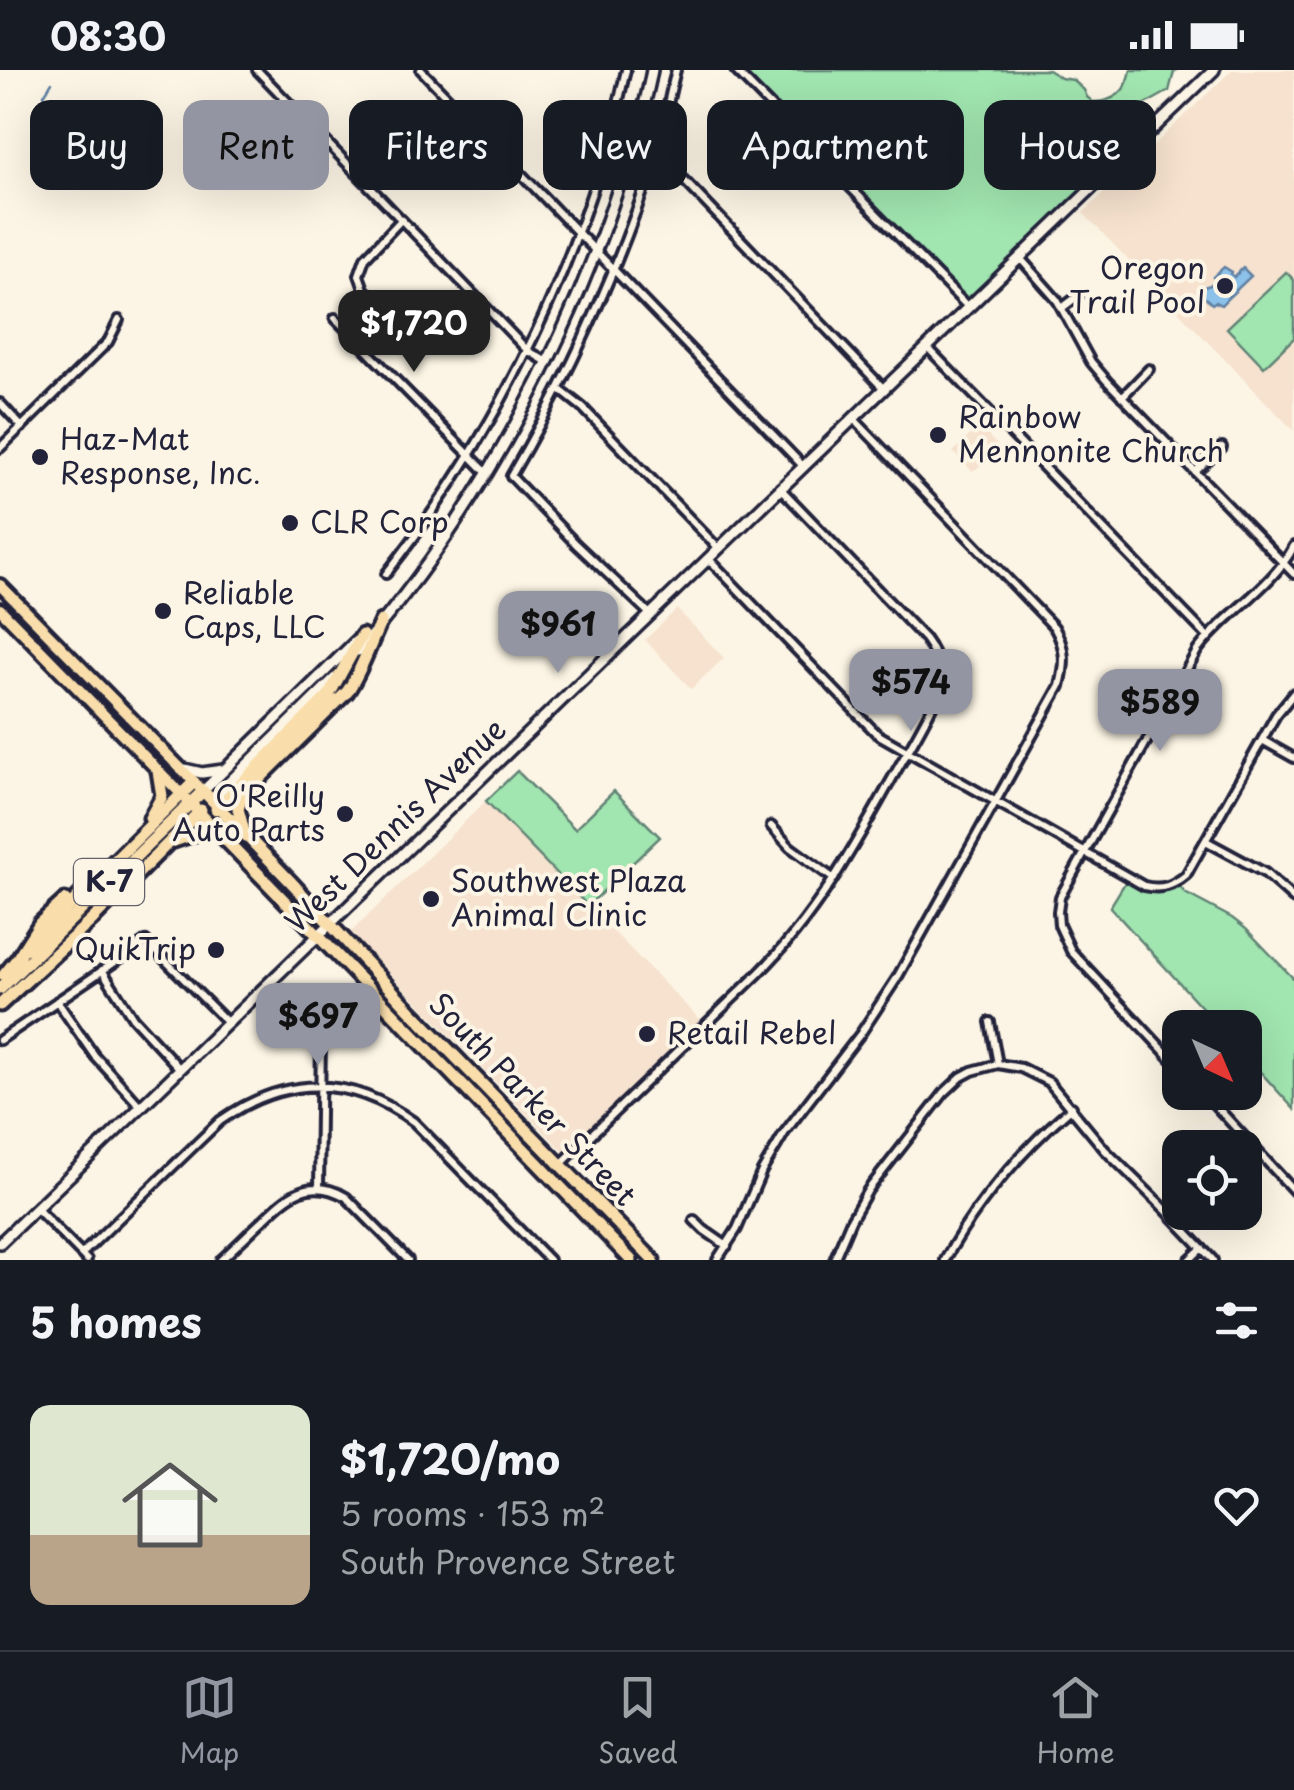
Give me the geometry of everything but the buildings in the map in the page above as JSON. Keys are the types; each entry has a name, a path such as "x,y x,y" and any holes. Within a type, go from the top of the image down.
{"highway":[{"path":"246,835 238,808 242,795 347,692 381,621"},
{"path":"167,844 191,803 319,706 338,681 362,634"},
{"path":"0,980 40,924 154,814 162,796 158,770"},
{"path":"191,803 206,795"},
{"path":"206,795 213,816 212,828"},
{"name":"South Parker Street","path":"206,795 652,1260"},
{"name":"South Parker Street","path":"191,803 625,1258"},
{"name":"K-7","path":"0,989 191,803"},
{"name":"K-7","path":"0,1005 167,844 212,828"},
{"path":"19,988 27,962"}],"main road":[{"path":"0,585 206,795"},
{"path":"0,610 191,803"}],"street":[{"path":"257,70 527,350 547,362"},
{"path":"421,70 803,466"},
{"path":"386,574 468,456 527,350 578,235 626,70"},
{"path":"351,658 422,568 486,472 547,362 595,253 652,70"},
{"path":"669,100 676,70"},
{"path":"735,70 967,306"},
{"name":"West Dennis Avenue","path":"0,1243 1214,70"},
{"path":"687,184 883,388"},
{"path":"642,190 614,269 559,389 510,476 650,614"},
{"path":"401,220 370,252 361,266 360,281 410,336"},
{"path":"1019,257 1062,308 1091,362 1294,574"},
{"path":"1062,308 1078,296"},
{"path":"335,318 486,472"},
{"path":"0,448 108,342 119,320"},
{"path":"926,346 1208,637"},
{"path":"1122,396 1149,369"},
{"path":"559,389 583,408 718,548"},
{"path":"0,403 22,427"},
{"path":"718,1260 773,1151 879,1008 1060,686 1065,668 1064,650 1054,627 853,418"},
{"path":"1196,471 1222,447"},
{"path":"549,1175 777,956 834,879 937,696 940,671 926,639 780,488"},
{"path":"1162,1049 1072,950 1059,925 1060,896 1208,637 1294,546"},
{"path":"708,558 876,734 1135,881 1154,888 1176,883 1186,875 1276,715 1294,693"},
{"path":"206,795 226,769 362,634 381,621"},
{"path":"1262,740 1294,758"},
{"path":"179,767 202,773 226,769"},
{"path":"771,826 790,847 834,879"},
{"path":"1206,840 1265,873 1294,899"},
{"path":"0,1040 146,942 228,1023"},
{"path":"102,970 133,1018 180,1069"},
{"path":"58,1001 94,1055 140,1107"},
{"path":"990,1022 998,1064"},
{"path":"319,1188 322,1038"},
{"path":"834,1260 868,1190 944,1093 961,1077 998,1064 1021,1068 1058,1090 1122,1168 1213,1260"},
{"path":"36,1208 84,1257 220,1120 269,1094 320,1086 368,1095 397,1109 549,1260"},
{"path":"946,1260 970,1218 1006,1170 1072,1107"},
{"path":"1220,1110 1294,1191"},
{"path":"221,1260 294,1192 319,1188 346,1197 408,1260"},
{"path":"694,1220 727,1246"},
{"path":"1189,1260 1202,1248"}],"shaded area":[{"path":"1232,70 1294,70 1294,431 1083,213 1107,190 1156,190 1156,143"},
{"path":"979,426 999,447 972,471 953,452"},
{"path":"677,609 724,658 691,689 645,640"},
{"path":"486,801 702,1022 565,1153 350,933"}],"green space":[{"path":"735,70 1048,70 1073,80 1091,100 984,100 984,190 1089,190 967,306 853,190 964,190 964,100 764,100"},
{"path":"1131,70 1177,70 1169,91 1153,100 1107,100 1126,84"},
{"path":"1286,272 1294,280 1294,338 1264,367 1227,328"},
{"path":"517,771 575,829 614,791 660,837 588,906 486,801"},
{"path":"1126,881 1153,891 1180,887 1246,929 1294,979 1294,1109 1262,1074 1262,1010 1204,1010 1110,907"}],"water":[{"name":"Oregon Trail Pool","path":"1224,267 1234,277 1243,268 1251,276 1230,296 1225,292 1229,297 1221,305 1212,304 1200,288 1217,283 1213,277"}],"waterway":[{"path":"44,95 52,82"}],"place":[{"name":"Oregon Trail Pool","path":"1225,286"},
{"name":"Rainbow Mennonite Church","path":"938,435"},
{"name":"Haz-Mat Response, Inc.","path":"40,457"},
{"name":"CLR Corp","path":"290,523"},
{"name":"Reliable Caps, LLC","path":"163,611"},
{"name":"O'Reilly Auto Parts","path":"345,814"},
{"name":"Southwest Plaza Animal Clinic","path":"431,899"},
{"name":"QuikTrip","path":"216,950"},
{"name":"Retail Rebel","path":"647,1034"}]}
